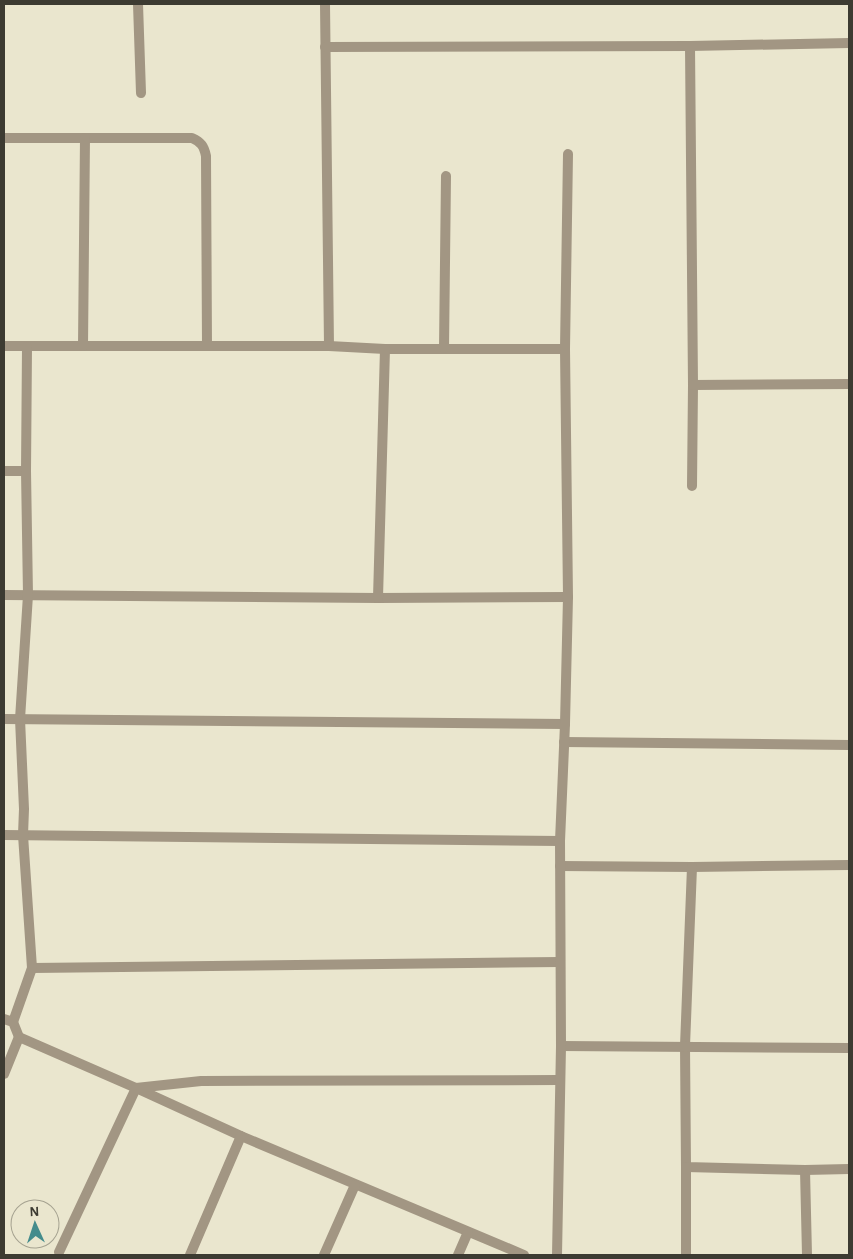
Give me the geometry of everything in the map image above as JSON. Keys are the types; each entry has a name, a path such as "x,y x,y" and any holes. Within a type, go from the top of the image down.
{"street":[{"path":"138,4 141,93"},
{"path":"325,4 329,346"},
{"path":"325,47 690,46 849,43"},
{"path":"690,46 692,486"},
{"path":"4,138 192,138 200,142 205,148 207,346"},
{"path":"83,346 85,138"},
{"path":"557,1255 561,1046 560,841 568,597 565,349 568,154"},
{"path":"444,348 446,176"},
{"path":"4,346 329,346 385,349 565,349"},
{"path":"27,347 28,595 20,719 24,809 23,835 32,968 8,1020 19,1038 355,1185 524,1255"},
{"path":"378,598 385,349"},
{"path":"693,384 849,384"},
{"path":"4,471 26,471"},
{"path":"4,594 378,598 568,597"},
{"path":"4,718 565,724"},
{"path":"564,742 849,745"},
{"path":"4,835 560,841"},
{"path":"560,866 849,865"},
{"path":"686,1255 685,1046 692,867"},
{"path":"32,968 560,962"},
{"path":"4,1074 19,1038"},
{"path":"561,1046 849,1048"},
{"path":"136,1088 200,1080 559,1080"},
{"path":"59,1252 136,1088"},
{"path":"190,1255 241,1136"},
{"path":"686,1167 806,1170 849,1169"},
{"path":"806,1170 807,1255"},
{"path":"324,1255 355,1185"},
{"path":"458,1255 468,1232"}]}
